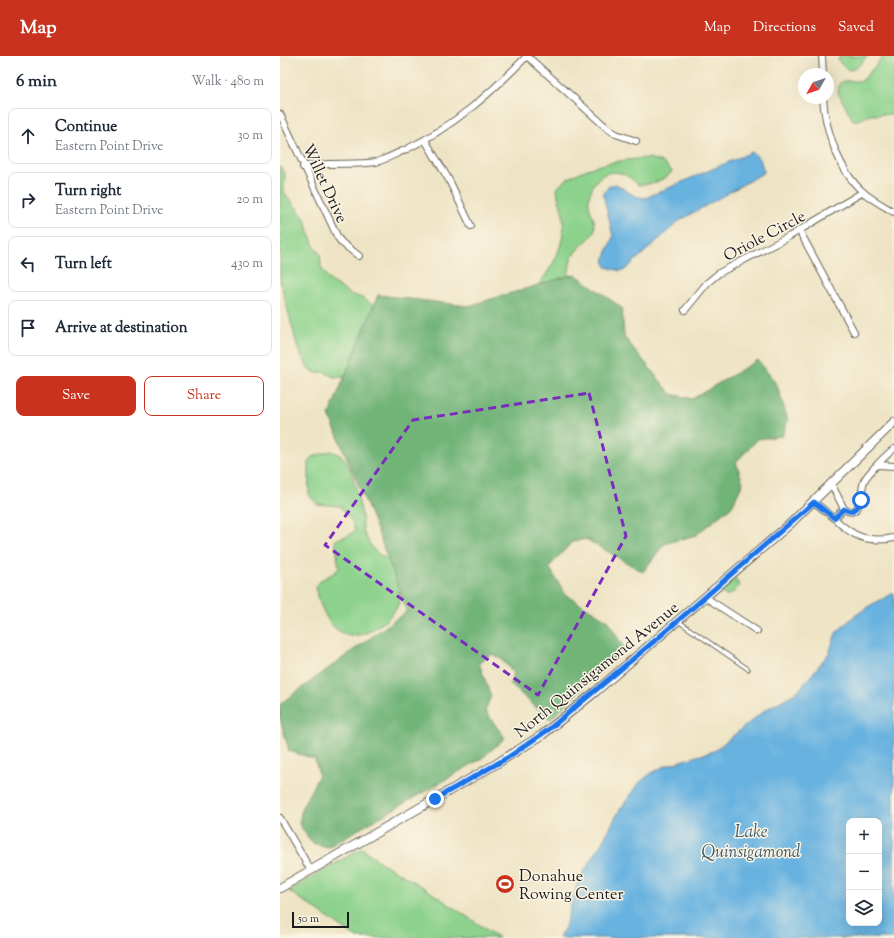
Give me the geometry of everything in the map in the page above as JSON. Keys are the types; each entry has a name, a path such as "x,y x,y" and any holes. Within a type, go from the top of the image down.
{"main road":[{"name":"North Quinsigamond Avenue","path":"280,888 310,869 467,781 531,743 590,696 814,502 894,422"}],"street":[{"path":"303,167 320,163 361,164 378,161 426,140 459,119 527,56 607,128 616,134 636,141"},
{"path":"822,56 822,68"},
{"path":"824,104 828,125 838,157 848,175 863,192 894,212"},
{"name":"Willet Drive","path":"280,114 303,167 338,238 359,256"},
{"path":"426,140 449,180 471,226"},
{"name":"Oriole Circle","path":"685,310 713,278 863,192"},
{"path":"799,230 854,332"},
{"path":"832,485 844,509 852,511 859,506 864,481 894,449"},
{"path":"878,465 894,466"},
{"path":"814,502 855,536 879,539 894,538"},
{"path":"834,518 844,509"},
{"path":"705,597 757,632"},
{"path":"280,818 310,869"}],"lane":[{"path":"678,621 748,669"}],"highlighted area":[{"path":"589,393 626,536 538,695 325,545 413,420"}],"green space":[{"path":"840,56 868,56 857,67 850,70 846,69 838,60"},
{"path":"884,56 894,56 894,114 870,115 859,120 853,120 838,93 839,84 843,81 862,81"},
{"path":"648,158 662,162 672,171 671,173 656,182 638,185 631,178 615,172 608,173 596,181 589,199 595,223 594,232 573,255 567,278 536,287 553,263 561,245 563,236 563,216 557,188 565,180 587,169 625,160"},
{"path":"280,166 285,174 284,192 305,219 313,244 320,254 321,267 329,280 350,294 362,298 406,326 366,378 334,377 324,372 316,373 308,368 298,349 280,280"},
{"path":"575,274 622,308 624,337 671,394 692,399 758,360 777,385 788,420 782,436 758,439 736,462 743,483 732,506 696,535 664,544 643,572 586,539 572,542 549,567 566,595 607,620 624,648 550,720 510,684 514,673 501,659 492,654 479,663 491,696 485,711 505,738 481,759 328,847 312,843 299,824 302,807 319,775 315,759 289,751 280,718 280,704 407,611 376,527 329,415 378,295 468,306"},
{"path":"331,451 344,458 353,477 365,535 375,551 394,564 396,570 399,596 398,606 394,612 381,624 368,632 356,635 346,634 337,630 330,622 319,600 316,587 320,581 339,568 335,541 353,533 355,530 352,521 340,506 317,504 309,495 309,461 312,457"},
{"path":"735,578 739,585 734,592 727,596 721,593 720,591"},
{"path":"362,848 380,862 426,889 499,938 357,938 289,891"}],"water":[{"path":"752,152 760,159 764,171 763,173 679,221 625,270 620,271 606,267 605,256 613,236 603,194 609,186 616,184 635,196 645,198"},
{"name":"Lake Quinsigamond","path":"894,593 894,938 559,938 565,927 578,881 600,846 619,811 639,783 650,774 665,766 714,751 765,710 795,693 801,688 829,653 836,633 853,617 871,605"}],"place":[{"name":"Donahue Rowing Center","path":"505,884"}],"route":[{"path":"435,799 507,758 548,730 658,638 814,502 834,518 844,509 850,511 855,510 859,506 861,500"}]}
